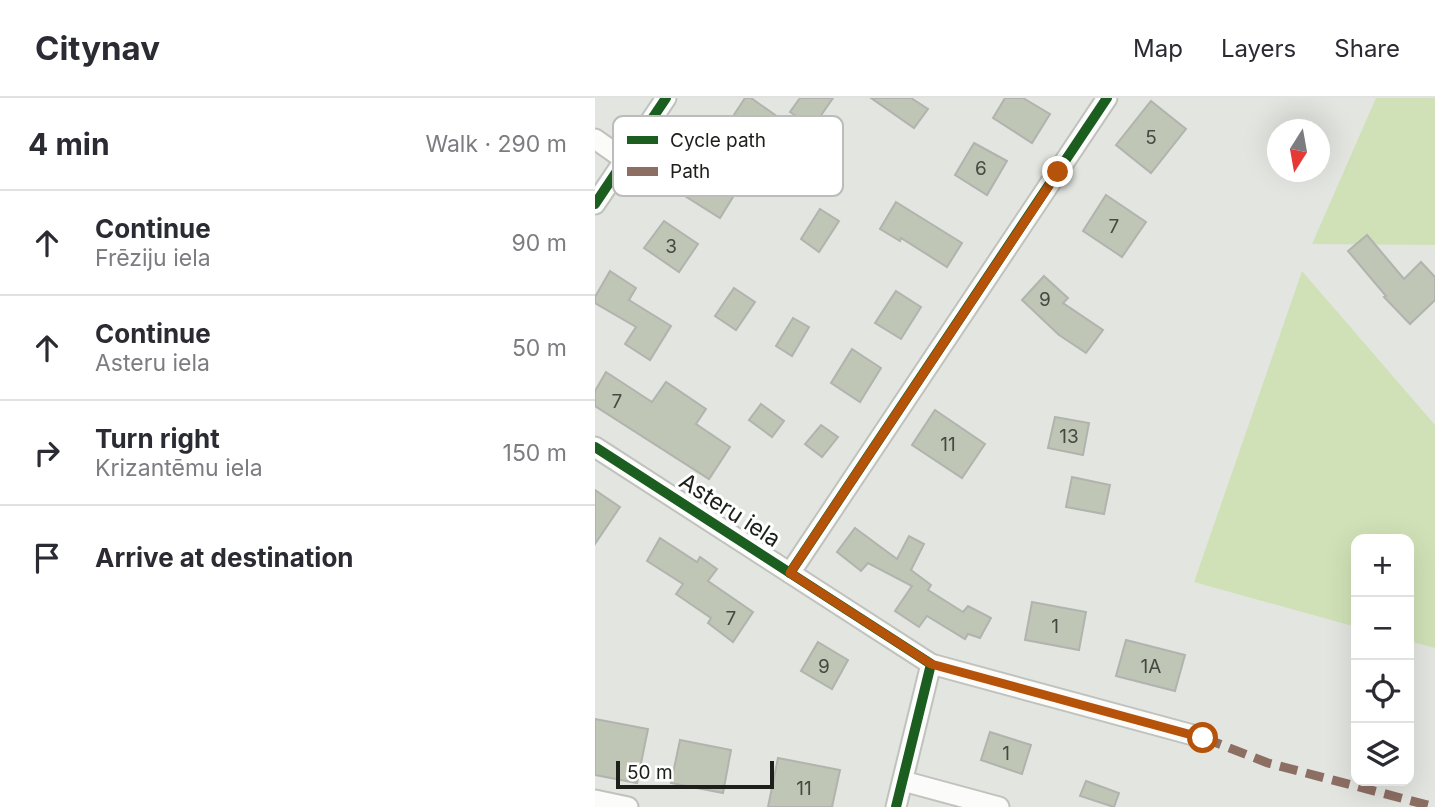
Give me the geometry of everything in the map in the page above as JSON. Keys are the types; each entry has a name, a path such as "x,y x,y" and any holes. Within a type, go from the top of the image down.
{"street":[{"path":"654,116 666,98"},
{"path":"790,573 1107,98"},
{"path":"595,139 613,152"},
{"path":"595,204 613,178"},
{"name":"Asteru iela","path":"595,447 931,664 1203,738"},
{"path":"896,807 931,664"},
{"path":"903,781 999,807"},
{"path":"595,800 628,807"}],"green space":[{"path":"1376,98 1435,98 1435,245 1312,244"},
{"path":"1302,271 1435,425 1435,648 1414,642 1414,534 1351,534 1351,626 1194,582"}],"building":[{"path":"745,98 751,98 777,116 733,116"},
{"path":"800,98 833,98 821,116 796,116 790,112"},
{"path":"871,98 911,98 928,109 914,128"},
{"path":"1005,98 1023,98 1050,114 1032,143 993,118"},
{"path":"1151,101 1186,129 1151,173 1116,145"},
{"path":"974,143 1007,161 987,195 955,175"},
{"path":"1106,195 1146,222 1122,257 1083,231"},
{"path":"685,196 734,196 720,218"},
{"path":"896,202 962,243 947,267 901,238 900,241 880,229"},
{"path":"820,209 839,221 819,252 801,239"},
{"path":"664,221 698,244 679,272 644,248"},
{"path":"1367,235 1404,279 1421,262 1435,277 1435,300 1410,324 1384,297 1386,296 1348,251"},
{"path":"610,271 636,288 629,300 671,326 650,360 625,344 636,327 595,303 595,297"},
{"path":"1044,276 1068,298 1063,303 1103,330 1086,353 1059,335 1022,300"},
{"path":"734,288 755,302 736,330 715,316"},
{"path":"896,291 921,307 901,339 875,323"},
{"path":"793,318 809,327 792,356 776,346"},
{"path":"852,349 881,368 860,402 831,383"},
{"path":"606,372 652,402 666,382 706,409 696,424 730,447 709,479 595,406 595,391"},
{"path":"761,404 784,421 772,437 749,420"},
{"path":"935,410 985,444 962,478 912,445"},
{"path":"1055,417 1089,423 1083,455 1048,448"},
{"path":"821,425 838,437 822,457 805,444"},
{"path":"1072,477 1110,485 1104,514 1066,507"},
{"path":"595,490 620,507 595,544"},
{"path":"855,528 897,559 909,536 924,544 911,570 931,585 928,590 963,612 968,606 991,618 980,638 968,634 965,639 927,616 919,627 895,611 912,586 868,563 861,571 837,552"},
{"path":"660,538 697,562 700,557 717,569 708,581 753,612 733,642 708,623 711,618 676,594 683,584 647,561"},
{"path":"1032,602 1086,612 1079,650 1025,640"},
{"path":"1126,640 1185,655 1175,691 1116,676"},
{"path":"818,642 848,660 832,689 801,671"},
{"path":"595,719 648,729 637,783 595,775"},
{"path":"990,732 1031,745 1022,774 981,760"},
{"path":"680,740 731,750 723,793 671,783"},
{"path":"778,758 840,770 832,807 768,807"},
{"path":"1086,781 1119,793 1114,807 1080,796"}],"marked path":[{"path":"1204,738 1268,763 1435,807"}],"cycle path":[{"path":"654,116 666,98"},
{"path":"790,573 1107,98"},
{"path":"595,204 613,177"},
{"path":"595,447 931,664 896,807"}],"route":[{"path":"1058,172 790,573 931,664 1203,738"}]}
